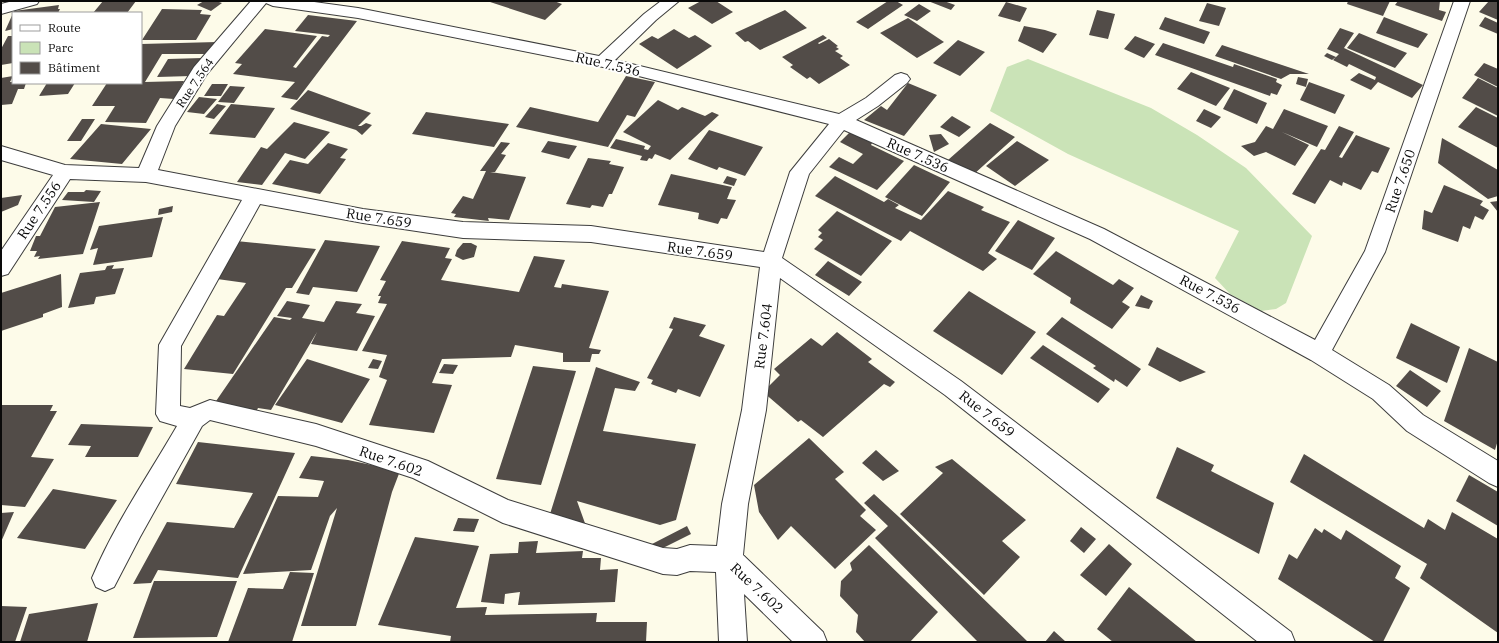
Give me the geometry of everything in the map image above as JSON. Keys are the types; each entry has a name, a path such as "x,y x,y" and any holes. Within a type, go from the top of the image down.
{"street":[{"path":"1,9 31,1"},
{"name":"Rue 7.564","path":"146,175 166,126 200,71 260,1"},
{"name":"Rue 7.536","path":"273,1 358,13 603,62 841,121 1097,234 1319,352 1381,392 1416,423 1498,475"},
{"path":"603,62 650,17 671,1"},
{"name":"Rue 7.650","path":"1319,352 1375,252 1462,1"},
{"name":"Rue 7.604","path":"733,642 729,560 736,504 754,410 771,261 800,172 841,121 872,102 902,79"},
{"name":"Rue 7.659","path":"1,153 65,172 146,175 363,216 463,230 591,234 771,261 953,388 1281,642"},
{"name":"Rue 7.556","path":"1,268 65,172"},
{"path":"105,578 131,528 194,419 168,414 170,345 255,195"},
{"name":"Rue 7.602","path":"194,419 201,413 210,410 316,435 419,469 503,511 663,561 677,562 690,558 729,560 813,642"}],"green space":[{"path":"1028,59 1151,108 1197,135 1246,168 1312,236 1286,303 1276,309 1261,311 1230,294 1215,278 1239,231 1068,154 990,111 1007,67"}],"building":[{"path":"103,1 136,1 128,12 94,12"},
{"path":"204,1 216,1 222,3 211,11 197,5"},
{"path":"487,1 554,1 562,4 545,20"},
{"path":"701,1 716,1 733,12 712,24 688,8"},
{"path":"888,1 896,1 903,5 868,29 856,22"},
{"path":"928,1 944,1 955,5 951,10"},
{"path":"1348,1 1390,1 1383,16 1347,4"},
{"path":"1398,1 1440,1 1439,10 1446,12 1442,21 1395,5"},
{"path":"1489,1 1498,1 1498,20 1479,12"},
{"path":"1006,2 1027,8 1020,22 998,16"},
{"path":"1207,3 1226,8 1219,26 1199,21"},
{"path":"919,4 931,11 917,21 904,15"},
{"path":"59,5 58,9 60,9 58,12 14,12"},
{"path":"162,9 202,10 200,14 211,15 196,40 142,40"},
{"path":"785,10 807,28 760,50 748,41 745,42 735,33"},
{"path":"1097,10 1115,14 1108,39 1089,35"},
{"path":"12,15 12,29 5,31"},
{"path":"308,15 357,21 297,100 281,97 295,82 233,74 242,64 235,63 265,29 317,36 293,67 296,68 322,36 328,37 330,35 295,31"},
{"path":"1165,17 1210,32 1204,44 1159,29"},
{"path":"1384,17 1428,34 1418,48 1376,33"},
{"path":"1485,17 1498,23 1498,34 1479,26"},
{"path":"908,18 944,42 917,58 880,33"},
{"path":"1024,26 1057,34 1043,53 1018,41"},
{"path":"1340,28 1354,33 1344,48 1423,85 1412,98 1378,82 1371,90 1350,80 1359,73 1375,80 1376,77 1349,64 1347,67 1333,60 1339,54 1327,49"},
{"path":"674,29 689,38 695,35 712,46 677,69 639,44 652,36 658,39"},
{"path":"1359,33 1407,53 1395,68 1347,48"},
{"path":"823,35 827,38 818,43 819,44 829,39 838,46 836,47 839,49 835,51 843,56 840,58 850,65 819,84 810,77 807,79 790,67 793,65 782,57"},
{"path":"8,36 12,36 12,63 1,65 1,49"},
{"path":"1135,36 1155,44 1144,58 1124,49"},
{"path":"958,40 985,52 960,76 933,63"},
{"path":"217,42 211,54 162,54 145,82 184,81 174,99 160,98 146,123 105,122 115,106 92,106 106,84 142,84 142,44"},
{"path":"1163,43 1233,67 1234,64 1277,79 1276,82 1282,85 1277,95 1271,93 1270,96 1155,55"},
{"path":"1222,45 1309,74 1290,74 1281,79 1215,56"},
{"path":"1327,53 1336,57 1332,60 1324,56"},
{"path":"202,58 191,76 157,77 168,59"},
{"path":"1484,63 1498,69 1498,87 1474,75"},
{"path":"1191,72 1230,88 1216,106 1177,89"},
{"path":"12,76 10,82 12,82 12,84 26,84 24,89 18,89 12,104 1,105 1,78"},
{"path":"626,76 655,82 635,117 627,115 608,147 516,127 530,107 598,122"},
{"path":"1298,77 1308,79 1306,87 1296,84"},
{"path":"1478,78 1498,88 1498,116 1462,98"},
{"path":"1309,82 1345,95 1335,114 1300,100"},
{"path":"908,83 937,95 904,136 864,120 881,106 887,110"},
{"path":"46,84 74,84 68,94 39,96"},
{"path":"212,84 228,84 221,96 204,96"},
{"path":"230,86 245,87 234,103 218,102"},
{"path":"1234,89 1267,103 1257,124 1223,109"},
{"path":"308,90 371,113 358,126 366,123 372,125 362,135 356,130 290,109"},
{"path":"199,97 217,99 204,114 187,112"},
{"path":"658,100 678,110 682,107 705,116 712,112 719,115 670,160 655,154 652,159 649,158 647,161 640,160 642,156 610,148 616,139 645,146 644,149 648,150 651,146 623,132"},
{"path":"217,104 226,106 214,119 205,117"},
{"path":"231,104 275,108 255,138 209,134"},
{"path":"1476,107 1498,118 1498,148 1458,127"},
{"path":"1204,109 1221,117 1211,128 1196,121"},
{"path":"1284,109 1328,126 1317,147 1282,132 1309,145 1295,166 1266,152 1254,156 1241,146 1255,142 1266,126 1273,129"},
{"path":"426,112 509,124 494,147 412,134"},
{"path":"952,116 971,127 959,137 940,127"},
{"path":"82,119 95,119 81,141 67,141"},
{"path":"294,122 330,132 305,159 285,153 262,185 237,182 261,147 267,149"},
{"path":"990,123 1015,137 973,175 948,160"},
{"path":"101,124 151,129 122,164 70,159"},
{"path":"1339,126 1354,132 1339,157 1342,158 1356,135 1390,148 1378,173 1372,171 1361,190 1343,182 1342,186 1330,180 1315,204 1292,194 1321,149 1325,150"},
{"path":"709,130 763,147 745,176 719,167 717,170 688,159"},
{"path":"850,132 872,143 871,145 904,161 877,190 829,167 839,157 853,164 863,154 840,142"},
{"path":"941,134 949,144 934,152 929,135"},
{"path":"1442,138 1498,170 1498,196 1488,199 1438,163"},
{"path":"548,141 577,146 569,159 541,152"},
{"path":"1017,141 1049,160 1015,186 986,166"},
{"path":"501,142 510,143 501,154 506,155 495,172 490,172 526,177 509,220 488,218 489,221 454,217 456,214 451,213 463,196 473,199 486,171 480,171"},
{"path":"328,143 348,149 340,158 346,159 320,194 272,184 290,160 308,164"},
{"path":"588,158 611,161 609,164 624,167 612,194 609,194 603,207 592,205 590,208 566,204"},
{"path":"914,165 950,182 922,216 885,197"},
{"path":"671,174 732,187 727,199 736,200 727,219 721,218 718,224 698,219 699,213 658,205"},
{"path":"727,176 737,179 734,186 723,183"},
{"path":"835,176 884,202 888,199 899,205 895,208 921,220 948,191 984,207 981,210 1010,222 988,253 997,259 983,271 910,231 901,241 815,196"},
{"path":"1444,185 1483,201 1480,205 1489,210 1483,220 1475,216 1470,229 1463,226 1458,242 1422,229 1424,210 1432,213"},
{"path":"86,190 101,191 94,202 62,200 68,192 84,192"},
{"path":"22,195 18,205 1,212 1,198"},
{"path":"1498,201 1498,212 1490,202"},
{"path":"100,202 83,254 38,259 40,256 34,257 37,251 30,251 36,236 40,236 55,207"},
{"path":"173,206 172,212 158,215 159,209"},
{"path":"837,211 892,241 861,276 814,249 823,240 818,237 822,233 818,230"},
{"path":"163,217 152,257 93,265 98,248 90,250 99,226"},
{"path":"1018,220 1055,238 1032,270 995,251"},
{"path":"325,240 380,246 357,292 313,287 309,295 296,293"},
{"path":"236,241 316,249 292,288 286,288 233,374 184,369 217,315 224,316 246,283 210,278"},
{"path":"402,241 450,248 445,258 452,259 441,280 519,292 534,256 565,260 554,287 561,288 562,284 609,291 589,348 601,350 599,354 592,354 590,362 563,362 563,353 515,345 511,357 442,359 432,383 452,385 434,433 369,425 387,380 379,377 387,355 362,351 387,304 378,303 381,296 378,296 386,281 380,280"},
{"path":"463,243 471,243 477,246 474,257 463,260 455,256 457,250"},
{"path":"1056,251 1113,285 1119,279 1134,288 1122,302 1130,307 1112,329 1070,303 1071,298 1033,274"},
{"path":"828,261 862,282 849,296 815,275"},
{"path":"114,265 112,269 124,268 115,294 96,297 94,304 68,308 80,273 105,270 107,266"},
{"path":"61,274 62,307 43,314 43,317 1,331 1,293"},
{"path":"969,291 1036,332 1002,375 933,331"},
{"path":"1141,295 1153,301 1149,309 1135,306"},
{"path":"287,301 310,305 302,318 324,322 336,301 362,304 356,313 375,316 357,351 311,344 317,332 271,410 258,408 256,412 214,404 274,317 290,320 292,318 277,316"},
{"path":"674,317 706,325 699,336 725,345 700,397 678,389 676,393 651,384 653,380 647,378 673,329 669,328"},
{"path":"1062,317 1141,369 1127,387 1115,379 1114,382 1093,368 1096,366 1046,334"},
{"path":"1411,323 1460,347 1447,383 1396,358"},
{"path":"837,332 872,359 868,362 895,382 890,387 884,384 823,437 801,420 798,422 763,392 780,375 774,369 811,338 822,346"},
{"path":"1043,345 1110,389 1098,403 1030,358"},
{"path":"1157,347 1206,372 1180,382 1148,365"},
{"path":"1469,348 1498,362 1498,440 1495,450 1444,421"},
{"path":"307,359 370,379 342,423 275,405"},
{"path":"373,359 382,361 378,369 368,368"},
{"path":"444,364 458,365 453,374 439,373"},
{"path":"533,366 576,371 541,485 496,479"},
{"path":"596,367 640,382 635,391 615,388 603,431 696,444 676,520 660,525 577,501 586,526 550,514"},
{"path":"1410,370 1441,391 1427,407 1396,386"},
{"path":"1,405 53,405 50,411 57,411 31,457 54,459 25,507 1,505"},
{"path":"81,424 153,427 138,457 85,457 91,446 68,445"},
{"path":"809,438 844,472 835,479 866,510 860,516 876,530 835,569 791,526 778,540 759,512 754,485"},
{"path":"198,442 295,453 238,578 158,570 151,583 133,584 167,522 234,528 253,493 176,484"},
{"path":"1177,447 1214,465 1211,471 1274,503 1259,554 1156,498"},
{"path":"876,450 899,471 883,481 862,463"},
{"path":"1304,454 1424,528 1428,519 1445,530 1452,512 1498,539 1498,633 1420,578 1427,564 1290,482"},
{"path":"311,456 348,460 400,471 392,492 356,626 301,626 337,508 330,516 311,570 243,574 278,496 318,497 324,481 299,478"},
{"path":"952,459 1026,520 1002,541 1020,557 984,595 900,514 943,473 935,467"},
{"path":"1469,475 1498,492 1498,526 1456,501"},
{"path":"53,489 117,500 85,549 17,538"},
{"path":"874,494 1028,642 978,642 875,538 888,526 864,503"},
{"path":"14,512 1,542 1,513"},
{"path":"458,518 479,519 474,532 453,531"},
{"path":"687,526 691,534 655,552 652,544"},
{"path":"1081,527 1096,539 1084,553 1070,541"},
{"path":"1315,528 1322,533 1324,529 1341,540 1346,530 1401,566 1395,578 1410,588 1383,642 1375,642 1278,579 1289,554 1297,559"},
{"path":"415,537 479,546 456,608 487,607 485,615 597,613 596,622 647,622 646,642 450,642 451,636 378,625"},
{"path":"538,541 536,553 583,551 582,558 601,558 600,570 618,569 615,602 518,605 520,592 505,594 504,604 481,602 490,554 518,553 519,542"},
{"path":"1109,544 1132,564 1106,596 1080,575"},
{"path":"869,545 938,612 910,642 865,642 856,632 858,615 840,596 841,581 852,570 850,563"},
{"path":"290,572 314,573 292,642 228,642 248,588 283,589"},
{"path":"154,581 237,581 217,637 133,638"},
{"path":"1129,587 1197,642 1113,642 1097,629"},
{"path":"98,603 87,642 20,642 29,614"},
{"path":"1,606 27,607 15,642 1,642"},
{"path":"1054,631 1066,642 1045,642"}]}
